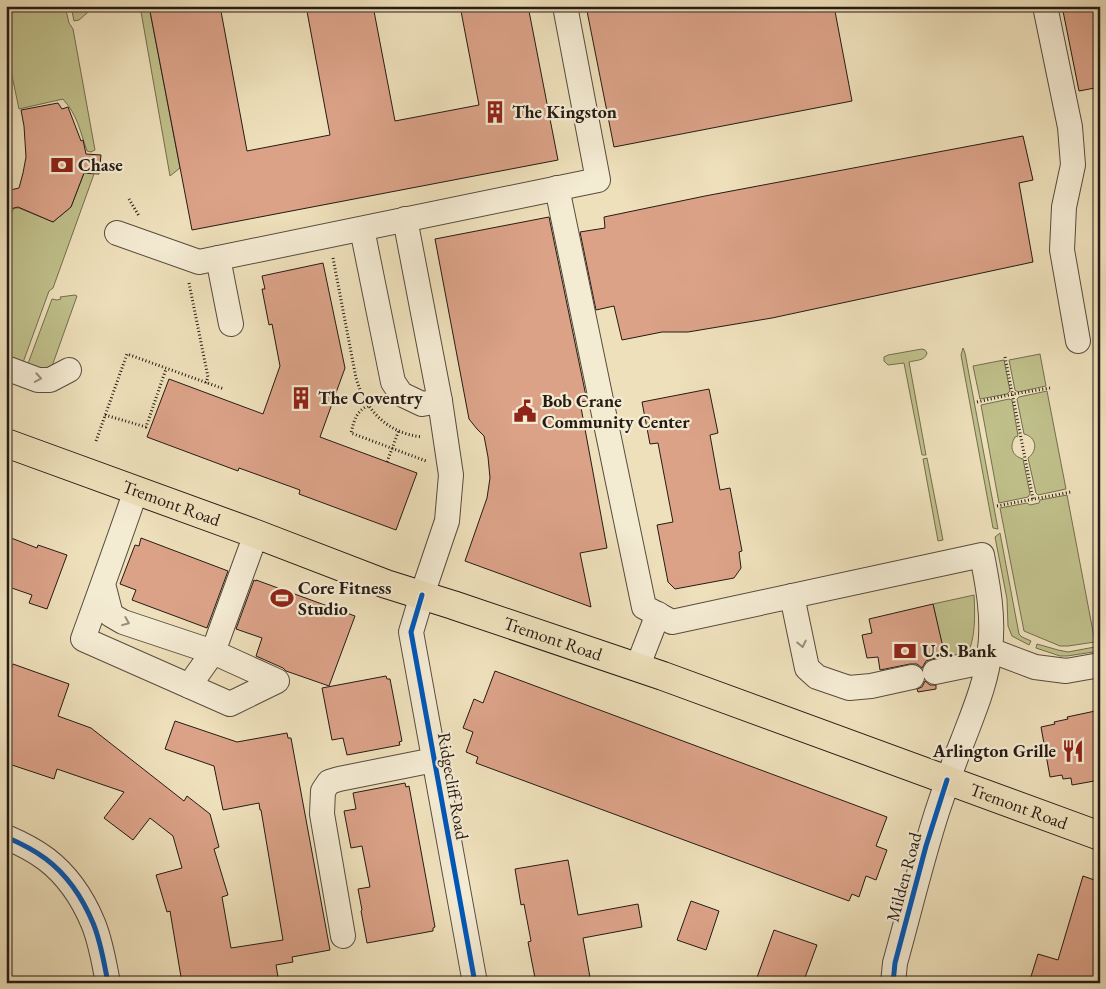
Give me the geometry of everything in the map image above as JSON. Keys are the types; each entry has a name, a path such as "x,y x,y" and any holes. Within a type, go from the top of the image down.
{"main road":[{"name":"Tremont Road","path":"6,443 256,534 386,584 710,693 1100,836"}],"street":[{"path":"117,233 199,262 598,180 565,6"},
{"path":"1045,6 1070,127 1073,165 1064,207 1062,250 1078,341"},
{"path":"556,188 644,607 672,622 792,596 807,668 817,677 849,688 871,686 924,674 989,655 1035,667 1066,671 1100,665"},
{"name":"Ridgecliff Road","path":"405,219 440,401 451,475 447,521 411,632 475,983"},
{"path":"362,229 393,382 401,394 422,404 440,401"},
{"path":"218,258 231,324"},
{"path":"6,368 38,380 50,380 68,370"},
{"path":"103,584 111,615 123,622 213,652 277,681 230,704 83,638 136,490"},
{"path":"189,686 213,652 256,534"},
{"name":"Milden Road","path":"792,596 982,555 990,595 992,625 986,674 926,846 896,963 893,983"},
{"path":"637,668 658,614"},
{"path":"343,936 322,814 324,791 329,782 339,779 434,760"},
{"path":"6,837 26,846 46,859 78,894 94,924 103,954 108,983"}],"path":[{"path":"129,199 143,223"},
{"path":"333,254 360,391 368,406 384,423 413,436 429,438"},
{"path":"189,280 208,377 206,383"},
{"path":"96,441 127,354 224,389"},
{"path":"1006,357 1033,499"},
{"path":"105,415 146,427 166,369"},
{"path":"977,402 1050,388"},
{"path":"368,406 362,408 357,414 351,433 432,463"},
{"path":"387,462 398,430"},
{"path":"997,506 1071,492"}],"green space":[{"path":"6,6 65,6 69,23 73,29 95,150 87,151 75,118 63,99 19,109 6,47"},
{"path":"71,6 95,6 79,20 74,21"},
{"path":"140,6 149,6 180,168 170,176"},
{"path":"84,173 94,174 53,288 49,291 21,368 6,363 6,223 14,208 19,208 53,222 71,207"},
{"path":"77,296 51,369 26,369 52,299 57,300 61,299 60,297"},
{"path":"963,348 998,529 993,528 961,355"},
{"path":"922,349 927,353 924,358 909,362 926,455 922,455 904,363 888,365 884,361 884,357 888,355"},
{"path":"1040,354 1046,386 1018,392 1015,390 1009,360"},
{"path":"1004,360 1010,391 1007,394 980,399 973,366"},
{"path":"1047,391 1066,489 1038,495 1028,458 1035,448 1035,444 1032,438 1024,434 1017,399"},
{"path":"1012,400 1018,436 1013,441 1012,448 1016,456 1023,459 1030,494 1028,497 999,503 981,405"},
{"path":"927,458 943,540 938,541 923,459"},
{"path":"1067,495 1095,642 1060,646 1024,631 1000,508 1027,503 1030,505 1039,503 1040,500"},
{"path":"1000,533 1019,634 1031,641 1029,645 1012,636 1008,626 1007,599 995,537"},
{"path":"974,595 974,627 969,650 966,656 945,659 933,604"},
{"path":"1037,644 1068,652 1100,646 1100,651 1060,656 1036,648"}],"building":[{"name":"The Kingston","path":"149,6 220,6 247,151 330,135 306,6 373,6 395,121 479,105 460,6 528,6 558,160 192,230"},
{"path":"586,6 834,6 852,101 614,147"},
{"path":"1062,6 1100,6 1100,87 1079,91"},
{"name":"Chase","path":"58,103 62,109 68,107 81,141 83,140 86,154 101,155 99,174 84,173 71,207 53,222 18,207 6,210 6,191 19,188 26,157 21,110"},
{"path":"1023,136 1033,180 1019,183 1033,262 772,318 688,332 662,332 622,340 614,306 596,310 580,232 605,228 604,217"},
{"name":"Bob Crane Community Center","path":"549,217 587,401 580,402 607,548 580,553 591,607 465,561 487,498 490,478 484,436 469,419 435,239"},
{"name":"The Coventry","path":"323,263 345,368 320,437 417,473 396,530 299,494 300,490 239,468 238,471 147,437 169,379 263,414 280,366 272,324 269,325 262,289 265,289 262,276"},
{"path":"709,389 718,433 710,435 720,490 730,488 742,551 739,552 741,568 734,578 675,589 668,582 657,525 673,522 658,443 650,444 642,402"},
{"path":"6,536 37,548 38,545 67,555 47,609 29,603 32,595 6,586"},
{"path":"141,538 228,571 207,628 132,600 136,590 120,584 135,545 139,546"},
{"path":"254,580 355,616 329,686 286,671 256,656 262,638 236,629"},
{"name":"U.S. Bank","path":"933,604 945,656 926,661 922,668 917,664 910,664 880,670 878,657 867,658 862,635 872,633 869,619"},
{"path":"13,664 69,684 58,716 91,728 184,801 187,796 210,814 219,847 214,849 228,895 222,897 231,948 283,940 259,803 223,810 214,766 165,749 175,721 237,742 287,733 288,738 291,738 330,950 292,957 293,962 276,965 279,983 182,983 170,911 167,912 156,875 182,868 173,836 150,818 133,840 104,818 124,792 57,769 54,779 6,763 6,684"},
{"path":"495,671 887,817 876,846 887,850 876,880 866,876 859,897 852,894 849,901 476,763 478,757 466,752 473,732 463,728 474,699 483,703"},
{"path":"386,676 387,679 390,679 402,741 399,742 400,745 347,755 343,738 332,740 322,688"},
{"path":"925,681 930,685 936,685 936,689 918,692 917,689 922,687"},
{"name":"Arlington Grille","path":"1100,710 1100,780 1072,785 1071,778 1063,779 1062,775 1050,777 1041,727 1068,719 1067,717"},
{"path":"405,783 406,787 409,786 435,927 433,931 367,943 358,889 370,887 362,846 351,848 344,811 356,809 353,793"},
{"path":"568,860 578,915 638,904 642,927 583,938 591,983 536,983 528,942 531,941 524,904 521,905 515,869"},
{"path":"1083,876 1100,882 1100,983 1029,983 1038,954 1058,960"},
{"path":"691,901 719,911 706,950 677,940"},
{"path":"774,930 817,945 803,983 755,983"}],"cycle path":[{"path":"422,595 411,632 475,983"},
{"path":"893,983 895,963 926,846 947,780"},
{"path":"6,837 46,859 61,872 74,888 96,930 108,983"}],"place":[{"name":"The Kingston","path":"495,112"},
{"name":"Chase","path":"62,165"},
{"name":"The Coventry","path":"301,398"},
{"name":"Bob Crane Community Center","path":"525,411"},
{"name":"Core Fitness Studio","path":"282,598"},
{"name":"U.S. Bank","path":"905,651"},
{"name":"Arlington Grille","path":"1073,751"}]}
